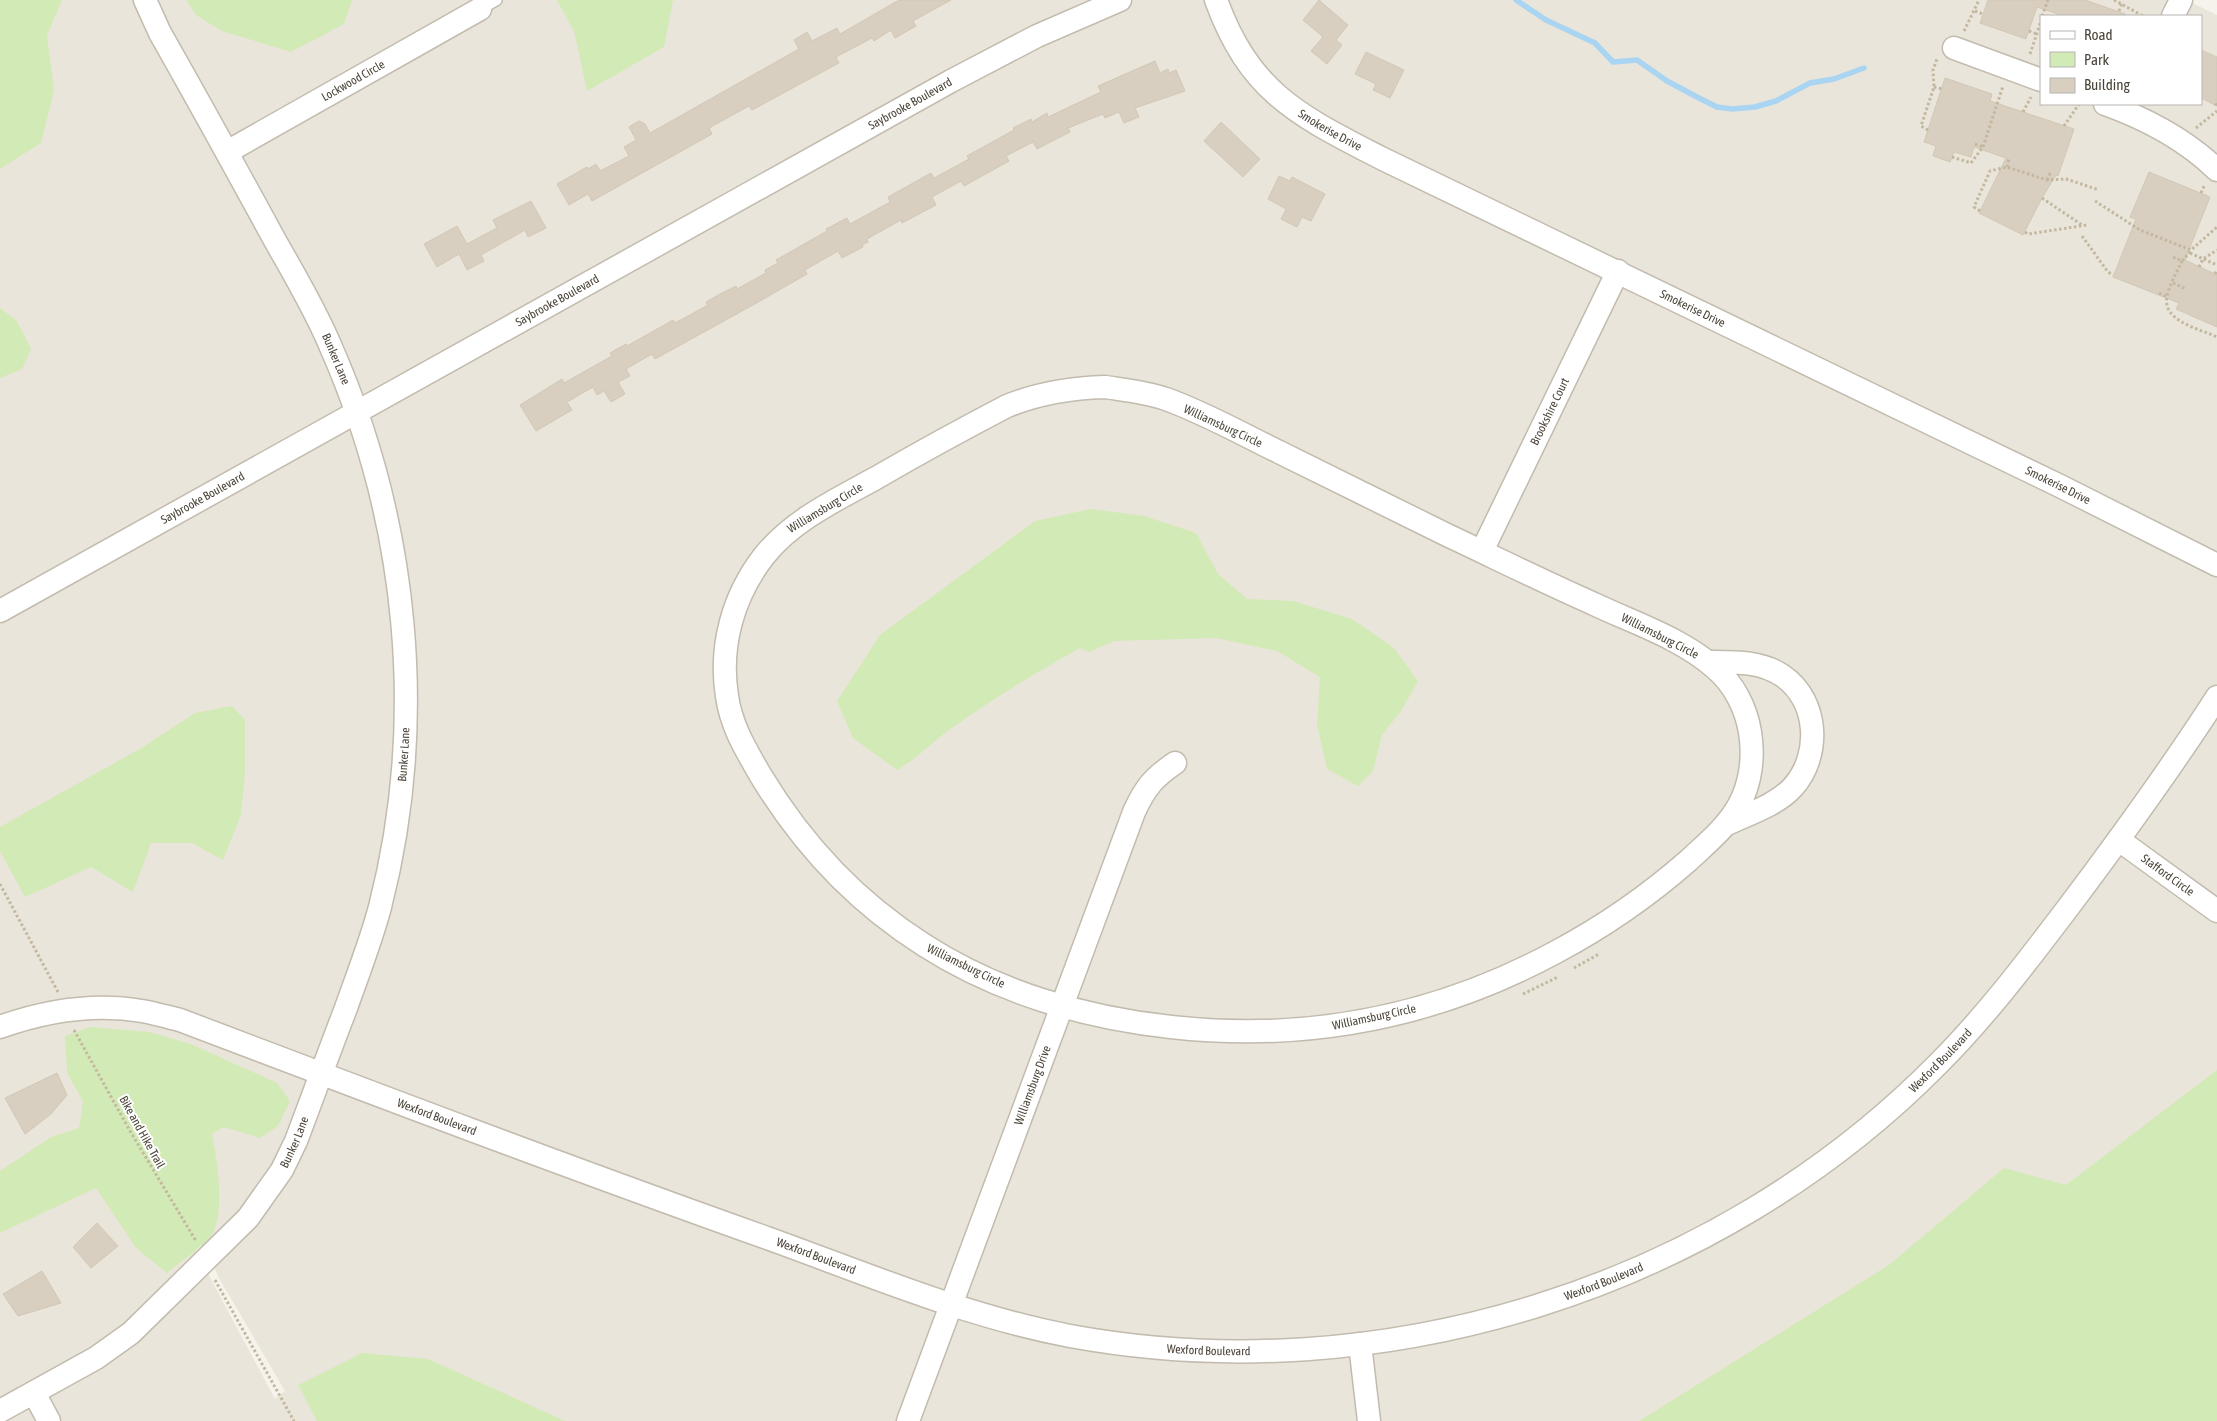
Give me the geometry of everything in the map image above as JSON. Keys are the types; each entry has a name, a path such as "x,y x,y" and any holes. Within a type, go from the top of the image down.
{"street":[{"name":"Bunker Lane","path":"0,1411 96,1358 132,1333 248,1218 282,1170 322,1074 370,942 395,832 405,741 406,669 401,601 395,558 377,476 358,412 318,317 160,33 144,0"},
{"name":"Saybrooke Boulevard","path":"0,611 960,76 1061,24 1120,0"},
{"name":"Smokerise Drive","path":"1216,0 1243,56 1272,91 1295,110 1381,158 1618,271 2217,565"},
{"path":"2174,15 2181,0"},
{"name":"Lockwood Circle","path":"227,152 488,4"},
{"path":"1947,51 2024,74"},
{"path":"2111,105 2130,108 2200,153 2217,170"},
{"name":"Brookshire Court","path":"1482,551 1618,271"},
{"name":"Williamsburg Circle","path":"1105,388 1135,391 1166,399 1482,551 1640,624 1709,662 1726,679 1737,694 1747,717 1751,736 1752,759 1748,784 1738,807 1724,826 1671,876 1625,912 1602,927 1508,976 1455,997 1417,1009 1355,1023 1296,1031 1244,1033 1169,1027 1061,1007 965,968 926,947 865,901 836,875 784,814 743,745 732,718 726,696 725,666 728,634 739,596 755,569 783,534 818,510 1007,406 1052,392 1105,388"},
{"path":"1709,662 1740,662 1766,668 1783,676 1800,694 1812,722 1813,750 1806,772 1792,788 1768,805 1724,826"},
{"name":"Wexford Boulevard","path":"0,1027 26,1017 74,1010 111,1008 142,1011 180,1020 886,1283 1001,1321 1121,1344 1173,1349 1270,1350 1360,1344 1446,1331 1484,1322 1613,1279 1688,1245 1801,1178 1845,1146 1936,1067 2012,982 2119,840 2217,697"},
{"name":"Williamsburg Drive","path":"908,1421 1134,812 1146,788 1159,774 1175,763"},
{"name":"Stafford Circle","path":"2119,840 2217,911"},
{"path":"1360,1344 1369,1421"},
{"path":"34,1393 49,1421"}],"path":[{"path":"1928,130 1921,126 1934,87 1933,70 1975,12 1979,0"},
{"path":"2042,15 2048,0"},
{"path":"2114,0 2141,15"},
{"path":"2119,11 2122,3"},
{"path":"1975,12 1983,14"},
{"path":"1952,157 1971,163 1983,147 2024,74 2040,24"},
{"path":"2029,31 2037,34"},
{"path":"1934,87 1942,89"},
{"path":"2064,126 2078,105"},
{"path":"2184,142 2200,123 2217,112"},
{"path":"1976,144 1983,147"},
{"path":"2007,167 2009,159"},
{"path":"1980,211 1974,207 1990,171 2007,167 2047,180 2066,179 2099,190"},
{"path":"2047,180 2050,173"},
{"path":"2024,232 2028,234 2084,225 2042,198"},
{"path":"2095,201 2140,230 2217,265"},
{"path":"2217,228 2182,261 2167,297 2167,309 2174,318 2217,337"},
{"path":"2082,236 2108,272 2113,275"},
{"path":"2199,266 2203,258 2217,250"},
{"path":"2173,257 2182,261"},
{"path":"2173,283 2186,289"},
{"path":"2159,293 2167,297"},
{"path":"0,884 61,998"},
{"path":"1572,969 1604,951"},
{"path":"1514,997 1564,974"},
{"name":"Bike and Hike Trail","path":"71,1021 130,1131 198,1245"},
{"path":"214,1278 294,1421"}],"shaded area":[{"path":"0,0 2186,0 2217,15 2217,1421 0,1421","holes":["134,1129 204,1246 219,1278 285,1391 275,1399 196,1251 126,1134"]}],"green space":[{"path":"0,0 62,0 47,35 54,90 41,143 0,169"},
{"path":"186,0 352,0 344,24 291,52 222,31 196,15"},
{"path":"557,0 673,0 664,47 587,91 574,31"},
{"path":"0,308 17,321 31,349 22,369 0,378"},
{"path":"1091,509 1144,516 1196,533 1218,574 1247,599 1293,601 1352,619 1393,647 1418,681 1401,711 1382,735 1373,771 1358,786 1327,769 1317,725 1320,677 1277,651 1216,638 1114,641 1089,652 1080,648 983,707 897,770 853,738 837,701 880,635 1035,521"},
{"path":"232,706 245,720 245,771 241,815 223,860 192,843 151,843 133,892 91,867 25,897 0,851 0,827 143,747 195,713"},
{"path":"91,1027 149,1032 191,1044 277,1083 290,1101 278,1126 260,1138 224,1127 212,1134 219,1186 216,1226 208,1240 167,1273 136,1248 96,1188 0,1233 0,1171 51,1137 79,1128 83,1102 67,1072 65,1036"},
{"path":"2217,1070 2217,1421 1639,1421 1889,1265 2004,1168 2066,1185"},
{"path":"362,1353 428,1359 565,1421 317,1421 298,1385"}],"building":[{"path":"899,0 951,0 913,21 916,26 895,38 891,30 874,41 872,38 836,57 839,63 752,110 749,106 709,128 712,134 592,201 588,194 569,205 557,184 587,167 588,169 596,164 600,171 629,156 624,147 636,140 629,127 639,121 645,124 650,133 799,49 794,40 807,32 812,41 837,28 840,34"},
{"path":"1319,0 1348,25 1336,40 1342,45 1327,64 1311,51 1323,37 1303,20"},
{"path":"1988,0 2085,0 2125,14 2061,15 2037,7 2026,39 1980,23"},
{"path":"2202,50 2217,57 2217,106 2202,98"},
{"path":"1366,52 1404,70 1390,98 1373,90 1376,84 1355,74"},
{"path":"1155,61 1160,73 1168,69 1169,73 1176,70 1185,91 1135,108 1139,117 1124,123 1119,112 1105,118 1103,114 1068,128 1070,132 1037,149 1033,142 1006,156 1009,161 964,186 961,181 932,197 936,205 902,223 901,220 867,239 868,242 862,245 863,247 842,258 838,251 805,270 807,274 762,300 655,359 652,354 626,369 630,376 618,382 625,394 611,402 604,391 597,395 593,387 567,402 572,410 536,431 520,405 562,379 564,383 612,356 610,353 626,344 627,346 673,320 675,323 708,305 706,302 720,294 736,286 737,289 766,273 765,270 778,263 776,260 827,231 826,229 847,218 850,224 890,202 888,197 931,173 934,178 969,159 967,156 1014,130 1013,128 1031,119 1032,122 1047,113 1048,117 1101,92 1098,86"},
{"path":"1945,78 1992,94 1990,101 2074,129 2058,176 2056,175 2042,198 2023,235 1979,213 2006,158 1974,147 1971,157 1954,152 1950,162 1933,156 1936,146 1924,142"},
{"path":"1221,122 1260,159 1243,177 1204,141"},
{"path":"2149,172 2210,197 2185,260 2217,275 2217,327 2176,309 2179,303 2113,277 2136,219 2130,217"},
{"path":"1279,176 1290,181 1292,177 1325,194 1311,221 1302,217 1297,227 1281,219 1286,209 1268,199"},
{"path":"531,201 546,228 528,237 525,230 481,255 484,261 467,270 459,254 437,267 424,244 457,226 467,244 497,228 493,220"},
{"path":"57,1073 67,1095 51,1114 25,1134 5,1098"},
{"path":"97,1223 118,1246 91,1268 73,1247"},
{"path":"42,1271 61,1303 18,1316 3,1294"}],"waterway":[{"path":"1516,0 1546,20 1595,43 1613,62 1637,60 1667,81 1717,107 1732,109 1755,107 1776,101 1810,83 1834,79 1864,68"}]}
